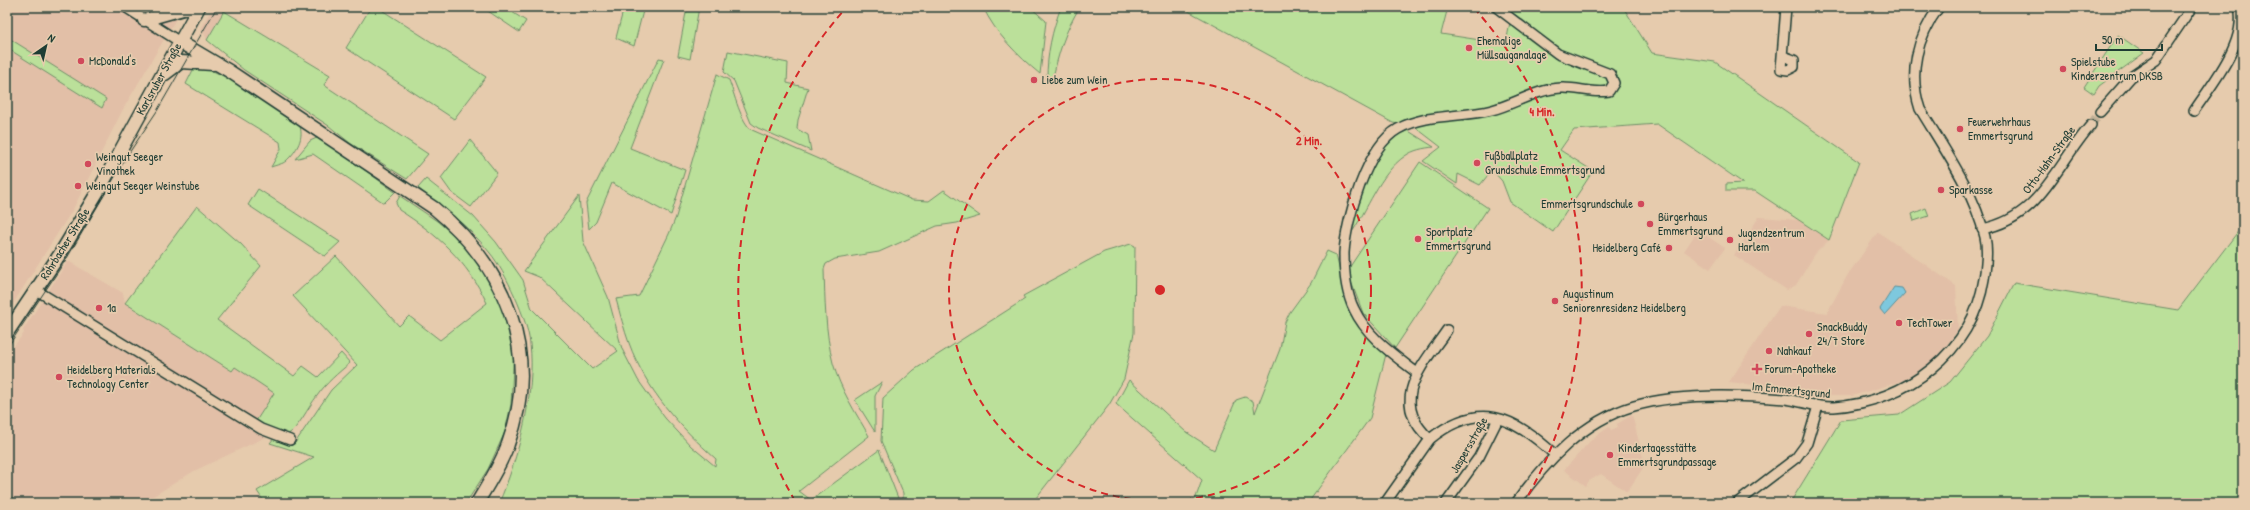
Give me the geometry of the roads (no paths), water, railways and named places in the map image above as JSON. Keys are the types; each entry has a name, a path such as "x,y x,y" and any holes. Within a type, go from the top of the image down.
{"main road":[{"path":"144,20 190,7"},
{"name":"Karlsruher Straße","path":"119,151 199,7"},
{"path":"180,42 218,64 416,196 456,227 488,265 507,301 518,343 520,386 514,426 503,457 476,503"},
{"path":"161,76 182,62 218,64"},
{"name":"Rohrbacher Straße","path":"7,333 92,201 119,151"}],"street":[{"path":"125,7 180,42"},
{"path":"1418,373 1392,354 1370,332 1354,309 1348,293 1344,254 1346,240 1353,210 1369,165 1377,149 1389,135 1416,122 1492,110 1550,89 1575,88 1602,92 1609,91 1614,83 1610,74 1558,54 1496,7"},
{"path":"1782,59 1786,7"},
{"name":"Im Emmertsgrund","path":"1516,503 1555,455 1580,433 1602,420 1632,406 1653,400 1668,398 1758,397 1790,400 1818,406 1842,406 1877,398 1916,381 1938,365 1954,347 1977,308 1985,272 1986,240 1969,195 1920,109 1916,99 1914,76 1917,52 1927,27 1939,7"},
{"path":"2100,112 2131,77 2156,60 2192,7"},
{"path":"2194,111 2226,61 2238,36 2241,27 2239,7"},
{"name":"Otto-Hahn-Straße","path":"1982,229 2009,222 2028,208 2044,190 2091,125"},
{"path":"36,290 261,429 290,440"},
{"path":"1430,439 1416,423 1410,405 1410,394 1418,373 1447,330"},
{"path":"1737,503 1772,478 1796,458 1807,443 1818,406"},
{"name":"Jaspersstraße","path":"1385,503 1430,439 1452,423 1471,416 1482,415 1498,419 1532,435 1555,455"},
{"name":"Jaspersstraße","path":"1446,503 1479,457 1498,419"}],"water":[{"path":"1894,287 1902,288 1905,293 1885,315 1880,309"}],"tunnel":[{"path":"2091,125 2100,112"}],"tram line":[{"path":"7,348 67,258 129,153 157,111 217,7"}],"place":[{"name":"Ehemalige Müllsauganalage","path":"1469,48"},
{"name":"McDonald's","path":"81,61"},
{"name":"Spielstube Kinderzentrum DKSB","path":"2063,69"},
{"name":"Liebe zum Wein","path":"1034,80"},
{"name":"Feuerwehrhaus Emmertsgrund","path":"1960,129"},
{"name":"Fußballplatz Grundschule Emmertsgrund","path":"1477,163"},
{"name":"Weingut Seeger Vinothek","path":"88,164"},
{"name":"Weingut Seeger Weinstube","path":"78,186"},
{"name":"Sparkasse","path":"1941,190"},
{"name":"Emmertsgrundschule","path":"1641,204"},
{"name":"Bürgerhaus Emmertsgrund","path":"1650,224"},
{"name":"Sportplatz Emmertsgrund","path":"1418,239"},
{"name":"Jugendzentrum Harlem","path":"1730,240"},
{"name":"Heidelberg Café","path":"1669,248"},
{"name":"Augustinum Seniorenresidenz Heidelberg","path":"1555,301"},
{"name":"1a","path":"99,308"},
{"name":"TechTower","path":"1899,323"},
{"name":"SnackBuddy 24/7 Store","path":"1809,334"},
{"name":"Nahkauf","path":"1769,351"},
{"name":"Forum-Apotheke","path":"1757,369"},
{"name":"Heidelberg Materials Technology Center","path":"59,377"},
{"name":"Kindertagesstätte Emmertsgrundpassage","path":"1610,455"}]}
